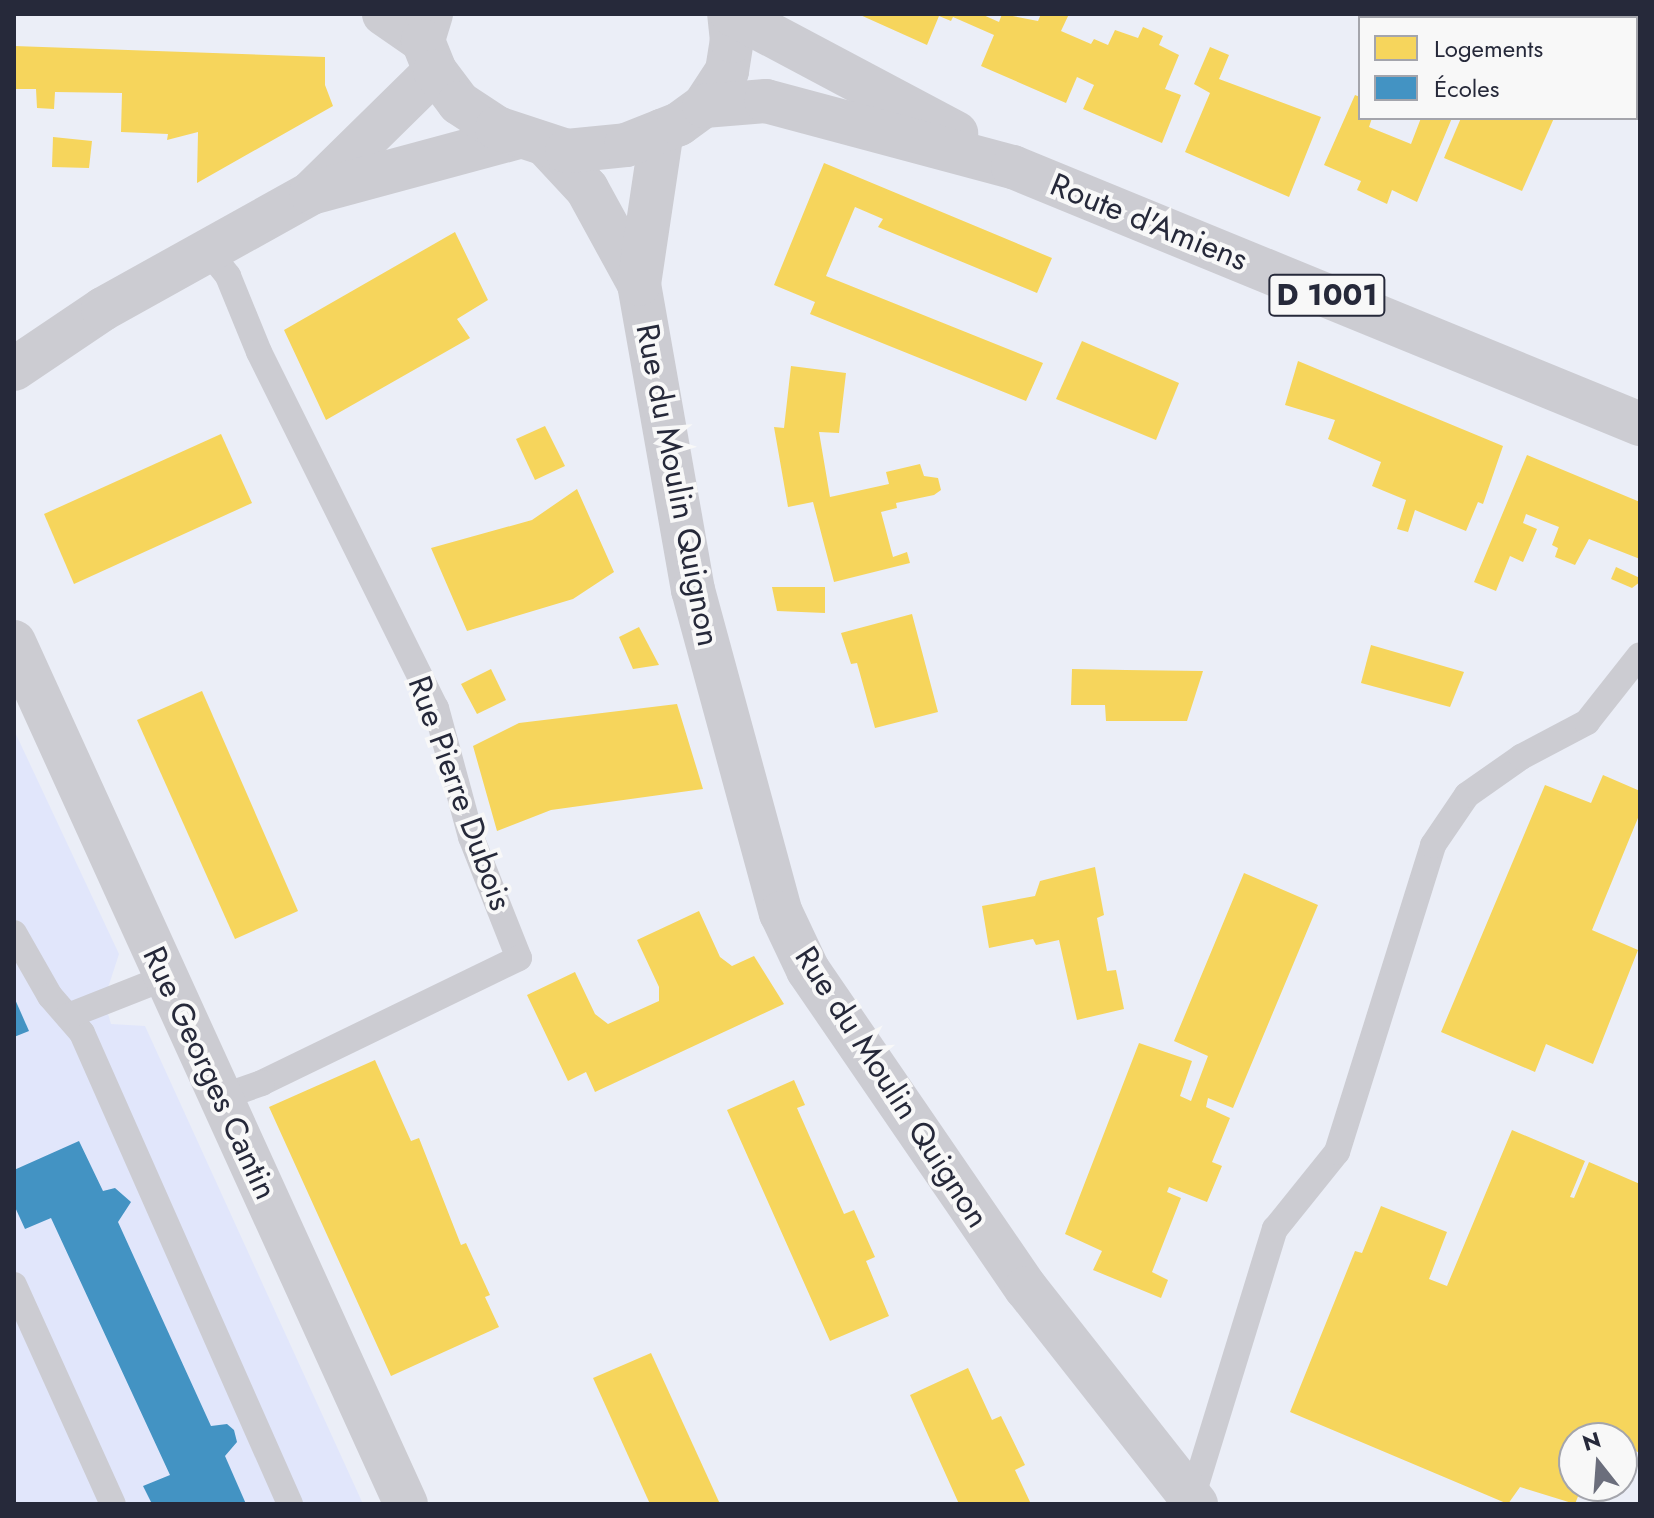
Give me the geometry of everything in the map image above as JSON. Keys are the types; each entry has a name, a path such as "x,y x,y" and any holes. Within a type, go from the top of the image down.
{"street":[{"path":"384,14 430,42 459,103 533,142 567,151 626,145 662,131 704,106 727,71 732,41 731,14"},
{"name":"Route d'Amiens","path":"731,14 1013,167 1640,424"},
{"path":"311,193 430,42"},
{"name":"Route d'Amiens","path":"704,106 766,101 1013,167"},
{"name":"Rue du Moulin Quignon","path":"662,131 639,284 693,590 781,913 808,970 1026,1288 1194,1501"},
{"path":"14,369 103,309 311,193 533,142"},
{"name":"Rue du Moulin Quignon","path":"533,142 587,189 639,284"},
{"name":"Rue Georges Cantin","path":"14,642 406,1504"}],"lane":[{"name":"Rue Pierre Dubois","path":"208,251 228,276 259,352 436,708 471,837 519,958 262,1083 222,1097"},
{"path":"1194,1501 1275,1229 1337,1152 1433,845 1467,795 1521,757 1587,722 1640,655"},
{"path":"14,933 50,996 82,1033 290,1504"},
{"path":"68,1016 167,977"},
{"path":"14,1285 113,1504"}],"shaded area":[{"path":"14,730 119,954 104,1000 111,1024 145,1026 363,1504 14,1504"}],"building: Logements":[{"path":"858,14 981,14 999,22 1002,14 1038,21 1041,14 1069,14 1061,31 1091,44 1094,39 1108,45 1115,30 1138,38 1143,27 1163,36 1159,45 1179,55 1165,89 1181,95 1162,143 1083,109 1094,85 1077,77 1066,103 981,66 994,35 953,17 951,21 939,16 927,45"},
{"path":"14,46 325,57 325,85 333,106 197,183 198,132 167,140 168,134 121,132 122,93 55,92 54,109 37,108 36,89 14,89"},
{"path":"1210,47 1229,55 1219,79 1321,117 1289,197 1185,152 1210,93 1194,84"},
{"path":"1355,95 1358,96 1358,120 1371,120 1369,127 1411,144 1420,120 1451,120 1417,202 1392,190 1387,204 1357,190 1361,181 1324,165"},
{"path":"1460,120 1553,120 1522,191 1444,158"},
{"path":"53,137 92,141 89,168 52,167"},
{"path":"824,163 1052,258 1037,293 878,227 883,219 855,207 826,276 1043,363 1026,401 810,314 815,302 774,285"},
{"path":"455,232 488,300 457,319 470,338 326,420 284,330"},
{"path":"1082,341 1179,383 1156,440 1056,399"},
{"path":"1298,361 1503,446 1483,504 1478,502 1466,531 1415,510 1408,532 1397,529 1406,500 1372,486 1381,462 1328,439 1335,420 1285,405"},
{"path":"791,366 846,373 839,433 819,432 830,497 889,484 886,472 920,464 924,476 938,478 941,490 934,495 896,503 897,508 881,512 893,557 907,552 910,563 834,582 813,502 788,507 774,427 784,428"},
{"path":"545,426 565,466 535,480 516,439"},
{"path":"221,434 252,503 74,584 44,514"},
{"path":"1527,455 1640,502 1640,559 1589,539 1575,565 1555,557 1558,548 1552,545 1559,527 1526,514 1523,523 1537,529 1523,562 1510,556 1496,591 1474,582"},
{"path":"577,489 614,572 573,599 467,631 431,548 532,520"},
{"path":"1616,567 1640,578 1640,582 1632,588 1611,579"},
{"path":"772,587 825,587 825,613 777,611"},
{"path":"912,614 938,712 875,728 857,663 851,664 841,633"},
{"path":"639,627 659,665 633,669 619,637"},
{"path":"1371,645 1464,672 1450,707 1361,683"},
{"path":"491,669 506,700 477,714 461,684"},
{"path":"1072,669 1203,671 1187,721 1106,721 1105,705 1071,705"},
{"path":"202,691 298,911 235,939 137,720"},
{"path":"677,704 703,789 551,810 497,831 473,746 519,723"},
{"path":"1603,775 1640,791 1640,813 1592,930 1638,950 1593,1064 1546,1044 1535,1072 1441,1032 1545,785 1591,803"},
{"path":"1095,867 1104,915 1097,918 1107,971 1116,970 1124,1009 1077,1020 1059,940 1036,945 1033,939 989,948 982,906 1035,896 1040,881"},
{"path":"1244,873 1318,905 1233,1108 1208,1098 1206,1107 1230,1118 1212,1162 1222,1166 1207,1202 1169,1187 1167,1192 1181,1198 1152,1272 1168,1280 1161,1298 1093,1270 1102,1251 1065,1234 1139,1043 1192,1061 1180,1096 1191,1101 1208,1056 1174,1041"},
{"path":"699,911 720,957 732,966 754,956 784,1004 595,1092 586,1072 568,1081 527,995 575,972 595,1014 608,1024 659,1001 659,987 637,940"},
{"path":"375,1060 411,1141 419,1138 461,1245 466,1243 490,1295 485,1297 499,1327 391,1376 269,1107"},
{"path":"794,1080 805,1105 797,1108 844,1214 854,1210 875,1257 866,1261 889,1316 830,1341 727,1110"},
{"path":"1512,1130 1585,1161 1570,1197 1574,1198 1589,1162 1640,1184 1640,1453 1638,1422 1558,1422 1558,1499 1520,1487 1508,1504 1290,1412 1355,1251 1362,1253 1381,1206 1447,1232 1429,1279 1447,1286"},
{"path":"651,1353 720,1504 650,1504 593,1378"},
{"path":"968,1368 992,1420 1001,1416 1025,1465 1015,1470 1031,1504 959,1504 910,1395"}],"building: Écoles":[{"path":"14,997 29,1031 14,1037"},
{"path":"79,1141 103,1191 115,1188 131,1202 118,1222 211,1426 227,1424 234,1430 237,1442 225,1456 246,1504 152,1504 143,1486 170,1475 51,1218 25,1229 14,1205 14,1170"}]}
